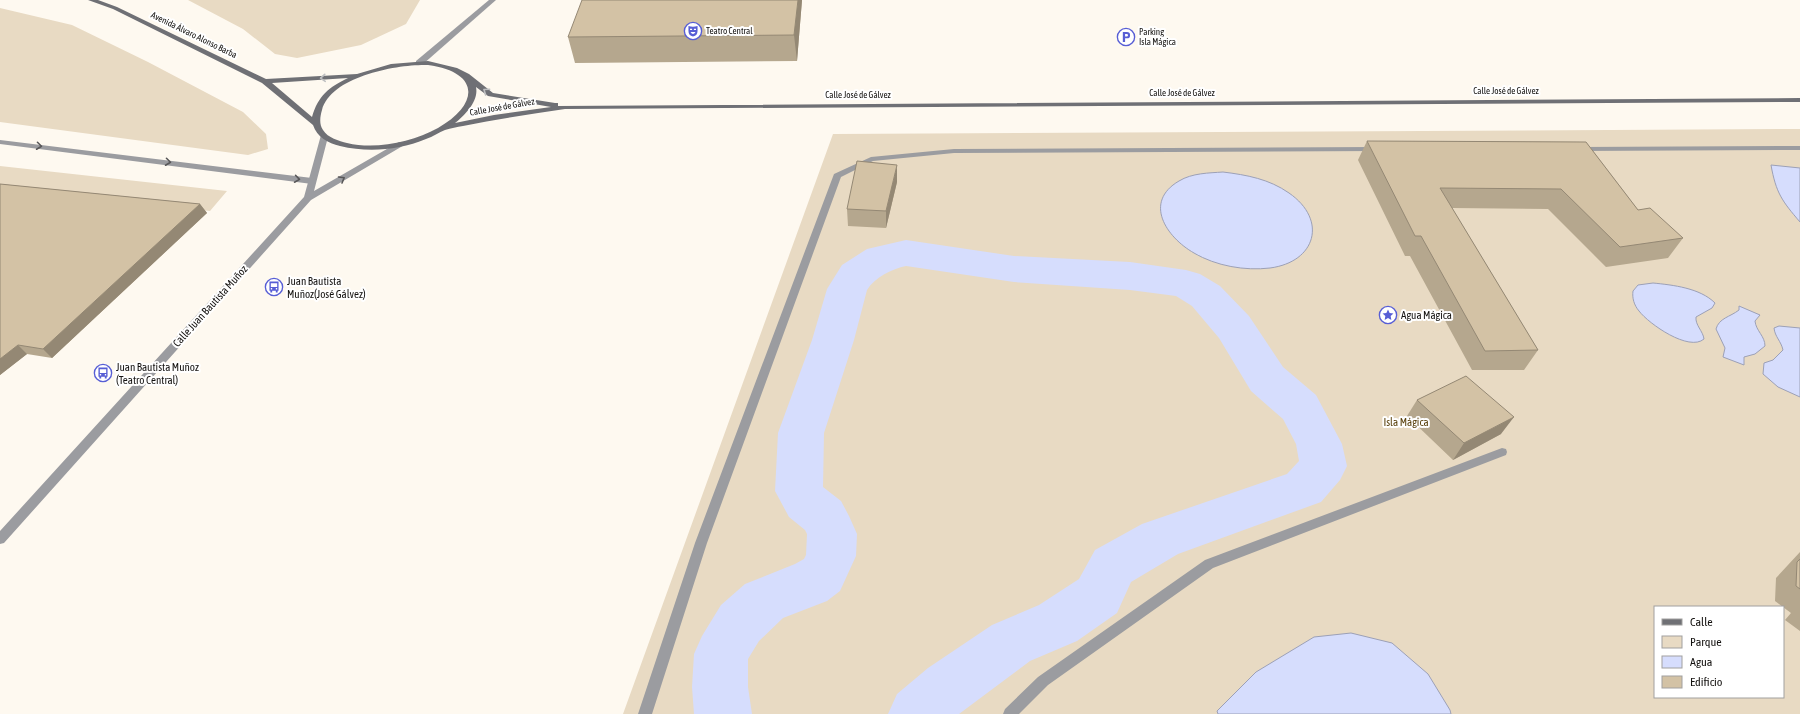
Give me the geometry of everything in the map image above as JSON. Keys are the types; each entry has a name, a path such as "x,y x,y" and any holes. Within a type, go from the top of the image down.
{"main road":[{"name":"Avenida Álvaro Alonso Barba","path":"91,0 115,8 265,81 315,123 318,130 324,137"},
{"name":"Calle José de Gálvez","path":"362,74 400,64 419,63 447,66 458,70 490,95 565,107"},
{"path":"265,81 362,74"},
{"path":"315,123 316,113 322,102 331,91 362,74"},
{"path":"324,137 338,144 379,148 402,144 424,137 443,128 461,115 471,101 473,87 466,76"},
{"name":"Calle José de Gálvez","path":"443,128 494,117 565,107 1800,100"}],"street":[{"path":"419,63 493,0"},
{"name":"Calle Juan Bautista Muñoz","path":"308,198 324,137"},
{"path":"0,142 312,181"},
{"name":"Calle Juan Bautista Muñoz","path":"0,539 308,198 402,144"},
{"path":"1568,149 1800,148"},
{"path":"645,714 701,543 837,176 871,158 954,151 1385,149"},
{"path":"1010,714 1043,681 1209,564 1502,452"}],"green space":[{"path":"188,0 420,0 406,24 361,45 297,58 275,54 243,29"},
{"path":"0,8 72,25 148,62 243,112 266,134 268,149 248,155 0,122"},
{"name":"Isla Mágica","path":"1800,129 1800,714 623,714 833,134"},
{"path":"0,166 227,191 210,211 0,188"}],"water":[{"path":"1771,165 1800,168 1800,222 1781,196 1775,183"},
{"path":"1223,172 1249,176 1274,184 1289,193 1301,204 1309,215 1312,227 1311,238 1307,249 1298,258 1286,264 1260,269 1241,268 1221,264 1203,258 1194,253 1175,238 1167,229 1162,219 1161,209 1162,199 1168,189 1189,176"},
{"path":"1653,283 1686,288 1702,294 1715,303 1712,308 1696,317 1704,339 1697,342 1689,342 1679,339 1651,323 1639,311 1634,301 1633,291 1638,285"},
{"path":"1739,306 1760,315 1755,321 1757,328 1765,342 1765,346 1755,354 1744,357 1744,365 1723,357 1725,348 1716,329 1717,325 1722,320 1739,310"},
{"path":"1779,326 1800,328 1800,397 1778,387 1763,374 1764,363 1773,360 1783,350 1774,328"},
{"path":"1351,633 1392,643 1428,674 1451,714 1218,714 1217,711 1256,672 1314,637"}],"building":[{"path":"582,0 798,0 794,35 568,37"},
{"path":"1367,141 1586,142 1638,210 1650,208 1683,238 1620,247 1561,189 1440,188 1538,350 1485,351 1421,236 1415,236"},
{"path":"857,161 897,165 886,211 847,209"},
{"path":"0,184 200,204 43,349 18,345 0,359"},
{"path":"1466,376 1514,417 1464,443 1417,400"},
{"path":"1800,559 1800,589 1796,586 1797,562"}],"waterway":[{"path":"723,714 720,687 721,654 740,623 764,601 788,590 809,584 822,575 831,556 832,534 824,516 806,502 799,491 801,433 833,340 847,289 856,275 881,258 906,253 1014,269 1130,276 1186,284 1206,296 1234,327 1267,379 1300,407 1319,444 1323,466 1304,488 1160,539 1113,566 1098,596 1058,623 1011,643 948,687 917,714"}],"place":[{"name":"Teatro Central","path":"693,31"},
{"name":"Parking Isla Mágica","path":"1126,37"},
{"name":"Juan Bautista Muñoz(José Gálvez)","path":"274,287"},
{"name":"Agua Mágica","path":"1388,315"},
{"name":"Juan Bautista Muñoz (Teatro Central)","path":"103,373"}]}
